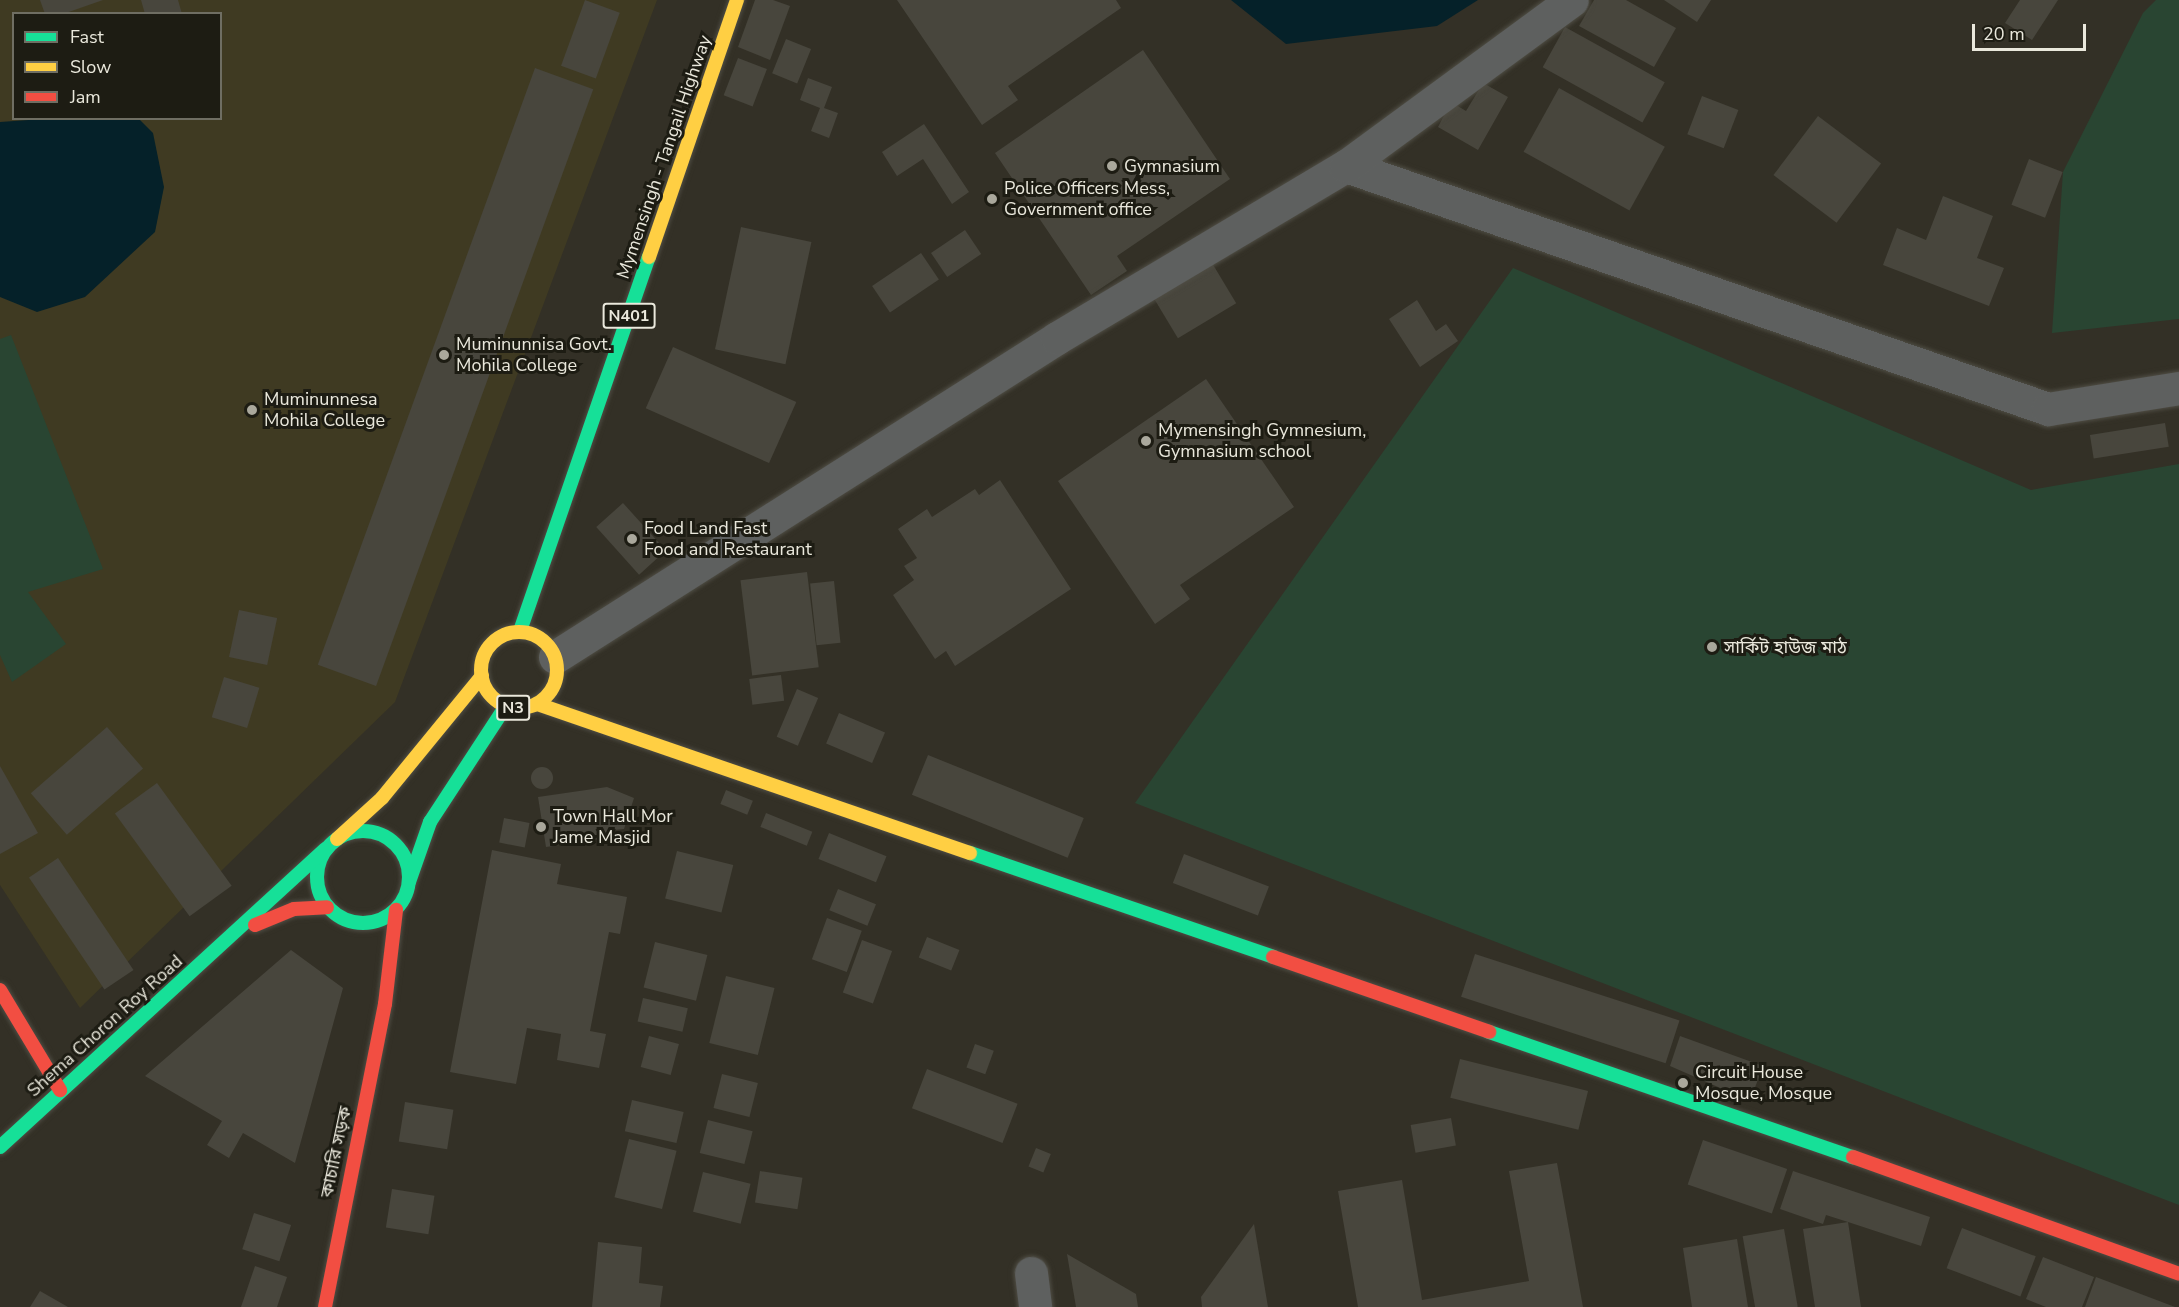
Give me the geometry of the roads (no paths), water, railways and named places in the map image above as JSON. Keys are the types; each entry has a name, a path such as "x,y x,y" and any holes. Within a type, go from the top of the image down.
{"main road":[{"name":"Mymensingh - Tangail Highway","path":"520,631 737,0"},
{"path":"520,631 537,635 555,657"},
{"name":"N3","path":"520,631 501,635 492,643 481,663 482,676 492,697 506,706 526,708 537,704 554,687 555,657"},
{"name":"N3","path":"325,849 382,798 482,676"},
{"path":"537,704 1957,1193 2179,1274"},
{"name":"N3","path":"396,910 409,882 430,822 506,706"},
{"name":"N3","path":"338,839 364,831 392,842 408,867 409,882"},
{"path":"325,849 316,879 327,907 356,929 384,919 396,910"},
{"name":"Shema Choron Roy Road","path":"0,1147 325,849"},
{"name":"Shema Choron Roy Road","path":"234,933 294,909 327,907"},
{"name":"কাচারি সড়ক","path":"325,1307 386,1004 396,910"},
{"name":"কাচারি সড়ক","path":"374,963 386,1004"},
{"path":"0,990 60,1090"}],"street":[{"path":"555,657 1057,338 1346,166 1572,0"},
{"path":"1346,166 2048,410 2179,388"},
{"path":"1031,1273 1035,1307"}],"water":[{"path":"1231,0 1478,0 1437,26 1286,44"},
{"path":"140,120 153,133 164,187 155,232 85,297 37,312 0,297 0,122"}],"place":[{"name":"Gymnasium","path":"1112,166"},
{"name":"Police Officers Mess, Government office","path":"992,199"},
{"name":"Muminunnisa Govt. Mohila College","path":"444,355"},
{"name":"Muminunnesa Mohila College","path":"252,410"},
{"name":"Mymensingh Gymnesium, Gymnasium school","path":"1146,441"},
{"name":"Food Land Fast Food and Restaurant","path":"632,539"},
{"name":"সার্কিট হাউজ মাঠ","path":"1712,647"},
{"name":"Town Hall Mor Jame Masjid","path":"541,827"},
{"name":"Circuit House Mosque, Mosque","path":"1683,1083"}]}
